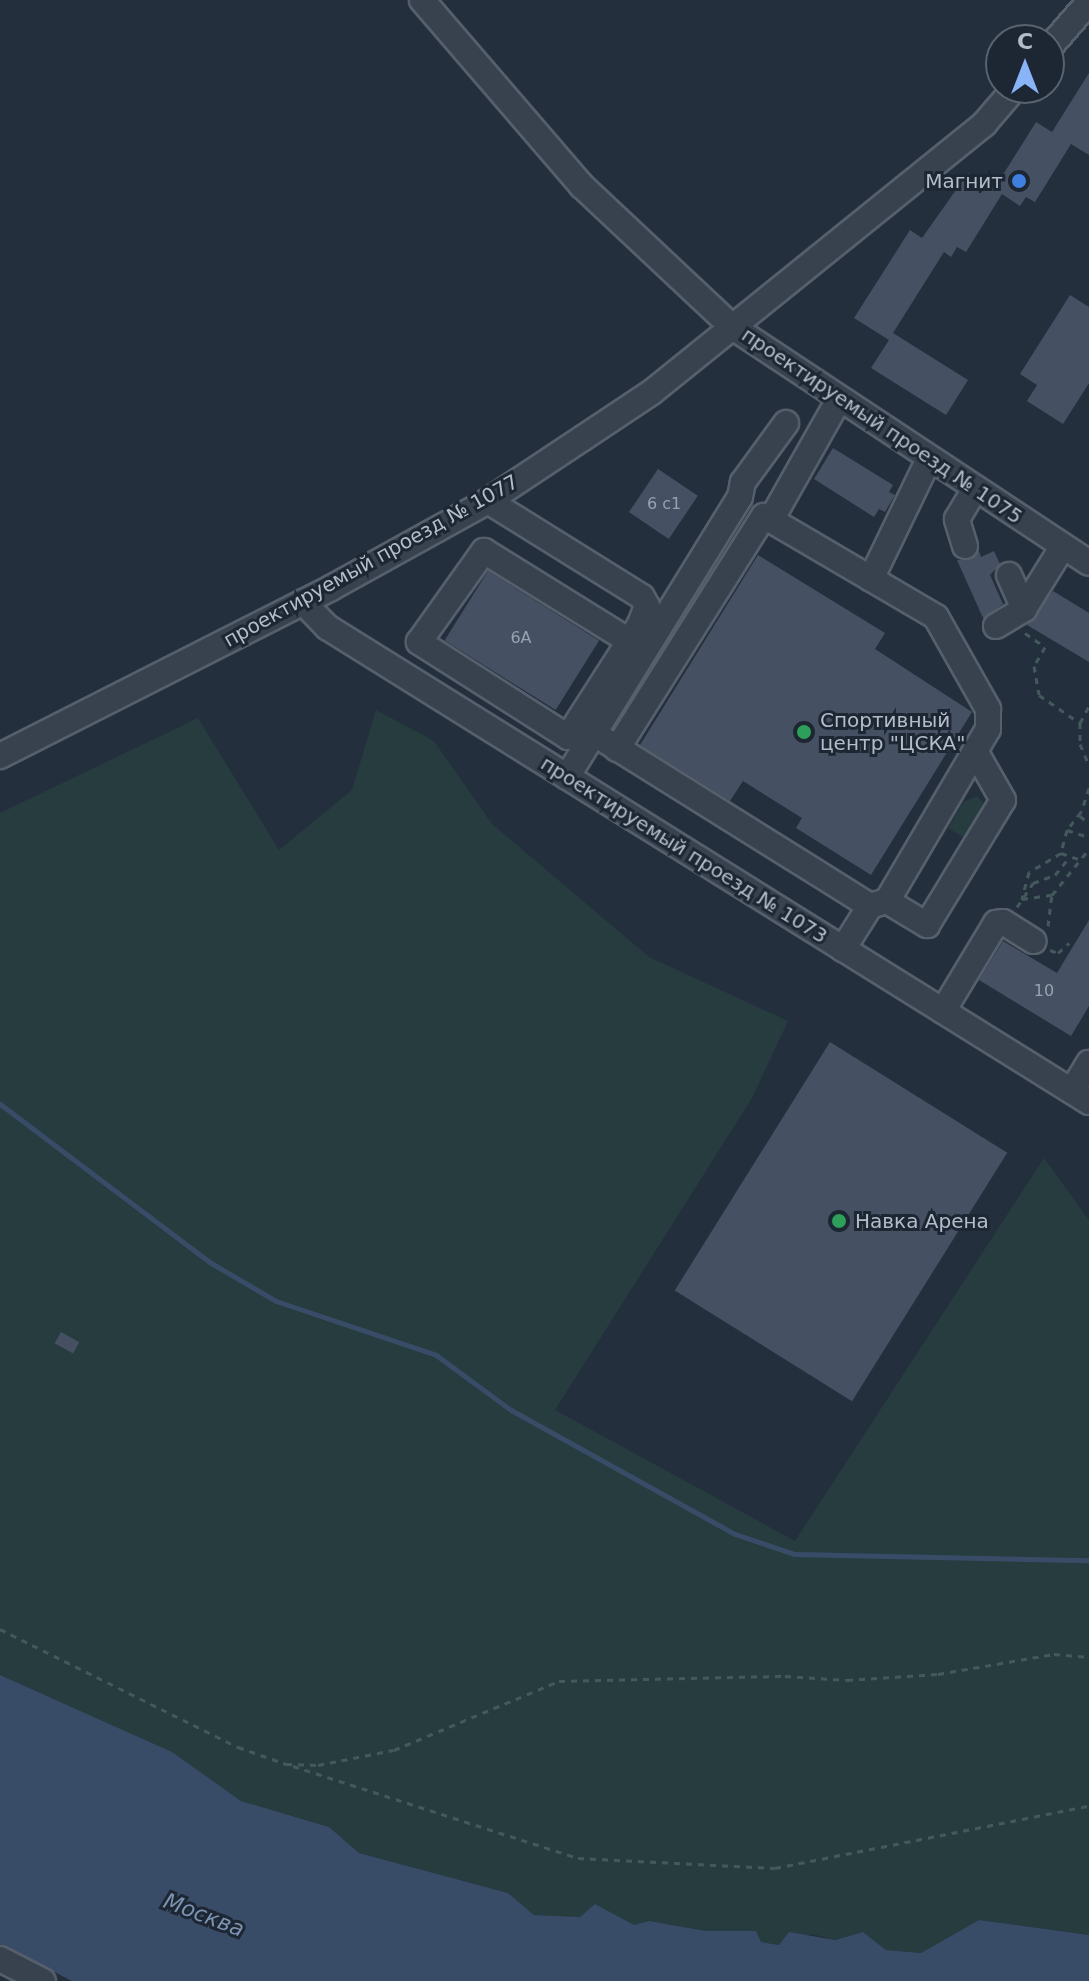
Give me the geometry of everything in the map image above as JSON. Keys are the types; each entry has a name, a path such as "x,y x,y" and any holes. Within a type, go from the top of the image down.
{"street":[{"name":"проектируемый проезд № 1075","path":"422,0 582,186 731,326 838,401 1089,563"},
{"path":"1065,30 1089,2"},
{"name":"проектируемый проезд № 1077","path":"0,756 303,602 488,501 652,392 984,124 1001,104"},
{"path":"771,520 838,401"},
{"path":"573,780 740,497 743,482 786,423"},
{"path":"871,579 929,459"},
{"path":"965,546 957,519 975,489"},
{"path":"488,501 642,597 647,606 629,641 568,737 419,642 484,551 629,641"},
{"path":"617,749 764,516 936,617 988,709 988,729 878,904 843,949"},
{"path":"996,626 1021,612 1063,546"},
{"path":"1009,575 1021,612"},
{"name":"проектируемый проезд № 1073","path":"303,602 327,627 1080,1096"},
{"path":"573,780 606,741 878,904 927,925 1003,800 975,751"},
{"path":"943,1011 991,928 1006,924 1040,945"},
{"path":"1080,1096 1089,1063"},
{"path":"0,1959 43,1981"}],"path":[{"path":"1021,612 1025,619 1025,633 1045,647 1034,666 1039,695 1080,723"},
{"path":"1089,706 1080,723 1082,749 1089,765"},
{"path":"1082,749 1089,744"},
{"path":"1022,899 1029,872 1061,853 1067,830 1087,800 1089,788"},
{"path":"1078,815 1089,823"},
{"path":"1067,830 1089,837"},
{"path":"1022,899 1052,895 1089,849"},
{"path":"1061,853 1068,859 1079,859"},
{"path":"1006,924 1033,883 1055,875 1068,859"},
{"path":"1040,945 1058,953 1069,943"},
{"path":"0,1629 163,1711 286,1764 578,1858 775,1868 1089,1806"},
{"path":"286,1764 318,1765 394,1750 559,1681 785,1676 847,1680 938,1674 1054,1654 1089,1657"}],"green space":[{"path":"376,710 434,741 492,824 649,957 788,1021 752,1098 555,1410 795,1541 1044,1158 1089,1220 1089,1935 979,1920 921,1953 886,1950 863,1932 835,1940 812,1934 779,1945 761,1942 756,1931 706,1931 649,1921 634,1925 595,1905 580,1917 534,1915 508,1893 359,1853 329,1827 241,1801 172,1752 0,1675 0,813 198,718 279,850 352,790"},
{"path":"977,796 987,807 970,841 948,828 963,802"}],"water":[{"name":"Москва","path":"0,1675 172,1752 241,1801 329,1827 359,1853 508,1893 534,1915 580,1917 595,1904 634,1925 649,1921 706,1931 756,1931 761,1942 779,1945 789,1932 835,1940 863,1932 886,1950 921,1953 979,1920 1089,1935 1089,1981 72,1981 0,1944"}],"building":[{"path":"1089,73 1089,155 1071,144 1035,202 1026,197 1020,206 1002,194 966,252 957,247 951,257 944,252 893,333 968,380 946,415 871,368 889,340 854,318 910,230 922,238 968,173 994,189 1036,122 1052,132"},
{"path":"1070,295 1089,307 1089,383 1063,424 1027,401 1037,385 1020,374"},
{"path":"833,448 893,485 889,492 895,495 885,512 879,509 874,517 814,479"},
{"path":"658,469 698,496 669,539 629,512"},
{"path":"979,551 981,557 994,551 1000,564 990,575 1003,604 983,618 957,560 970,560"},
{"name":"Спортивный центр \"ЦСКА\"","path":"758,555 885,633 875,649 972,712 871,875 796,828 802,818 743,781 730,801 640,745"},
{"path":"488,571 599,640 556,710 445,641"},
{"path":"1053,591 1089,613 1089,662 1027,625"},
{"path":"1089,920 1089,1006 1071,1036 979,980 1003,941 1057,973"},
{"name":"Навка Арена","path":"830,1042 1007,1153 852,1401 675,1290"},
{"path":"61,1332 79,1342 73,1354 55,1343"}],"waterway":[{"path":"0,1104 211,1263 276,1301 436,1355 511,1410 735,1534 794,1554 1089,1560"}],"place":[{"name":"Магнит","path":"1019,181"},
{"name":"Спортивный центр \"ЦСКА\"","path":"804,732"},
{"name":"Навка Арена","path":"839,1221"}]}
